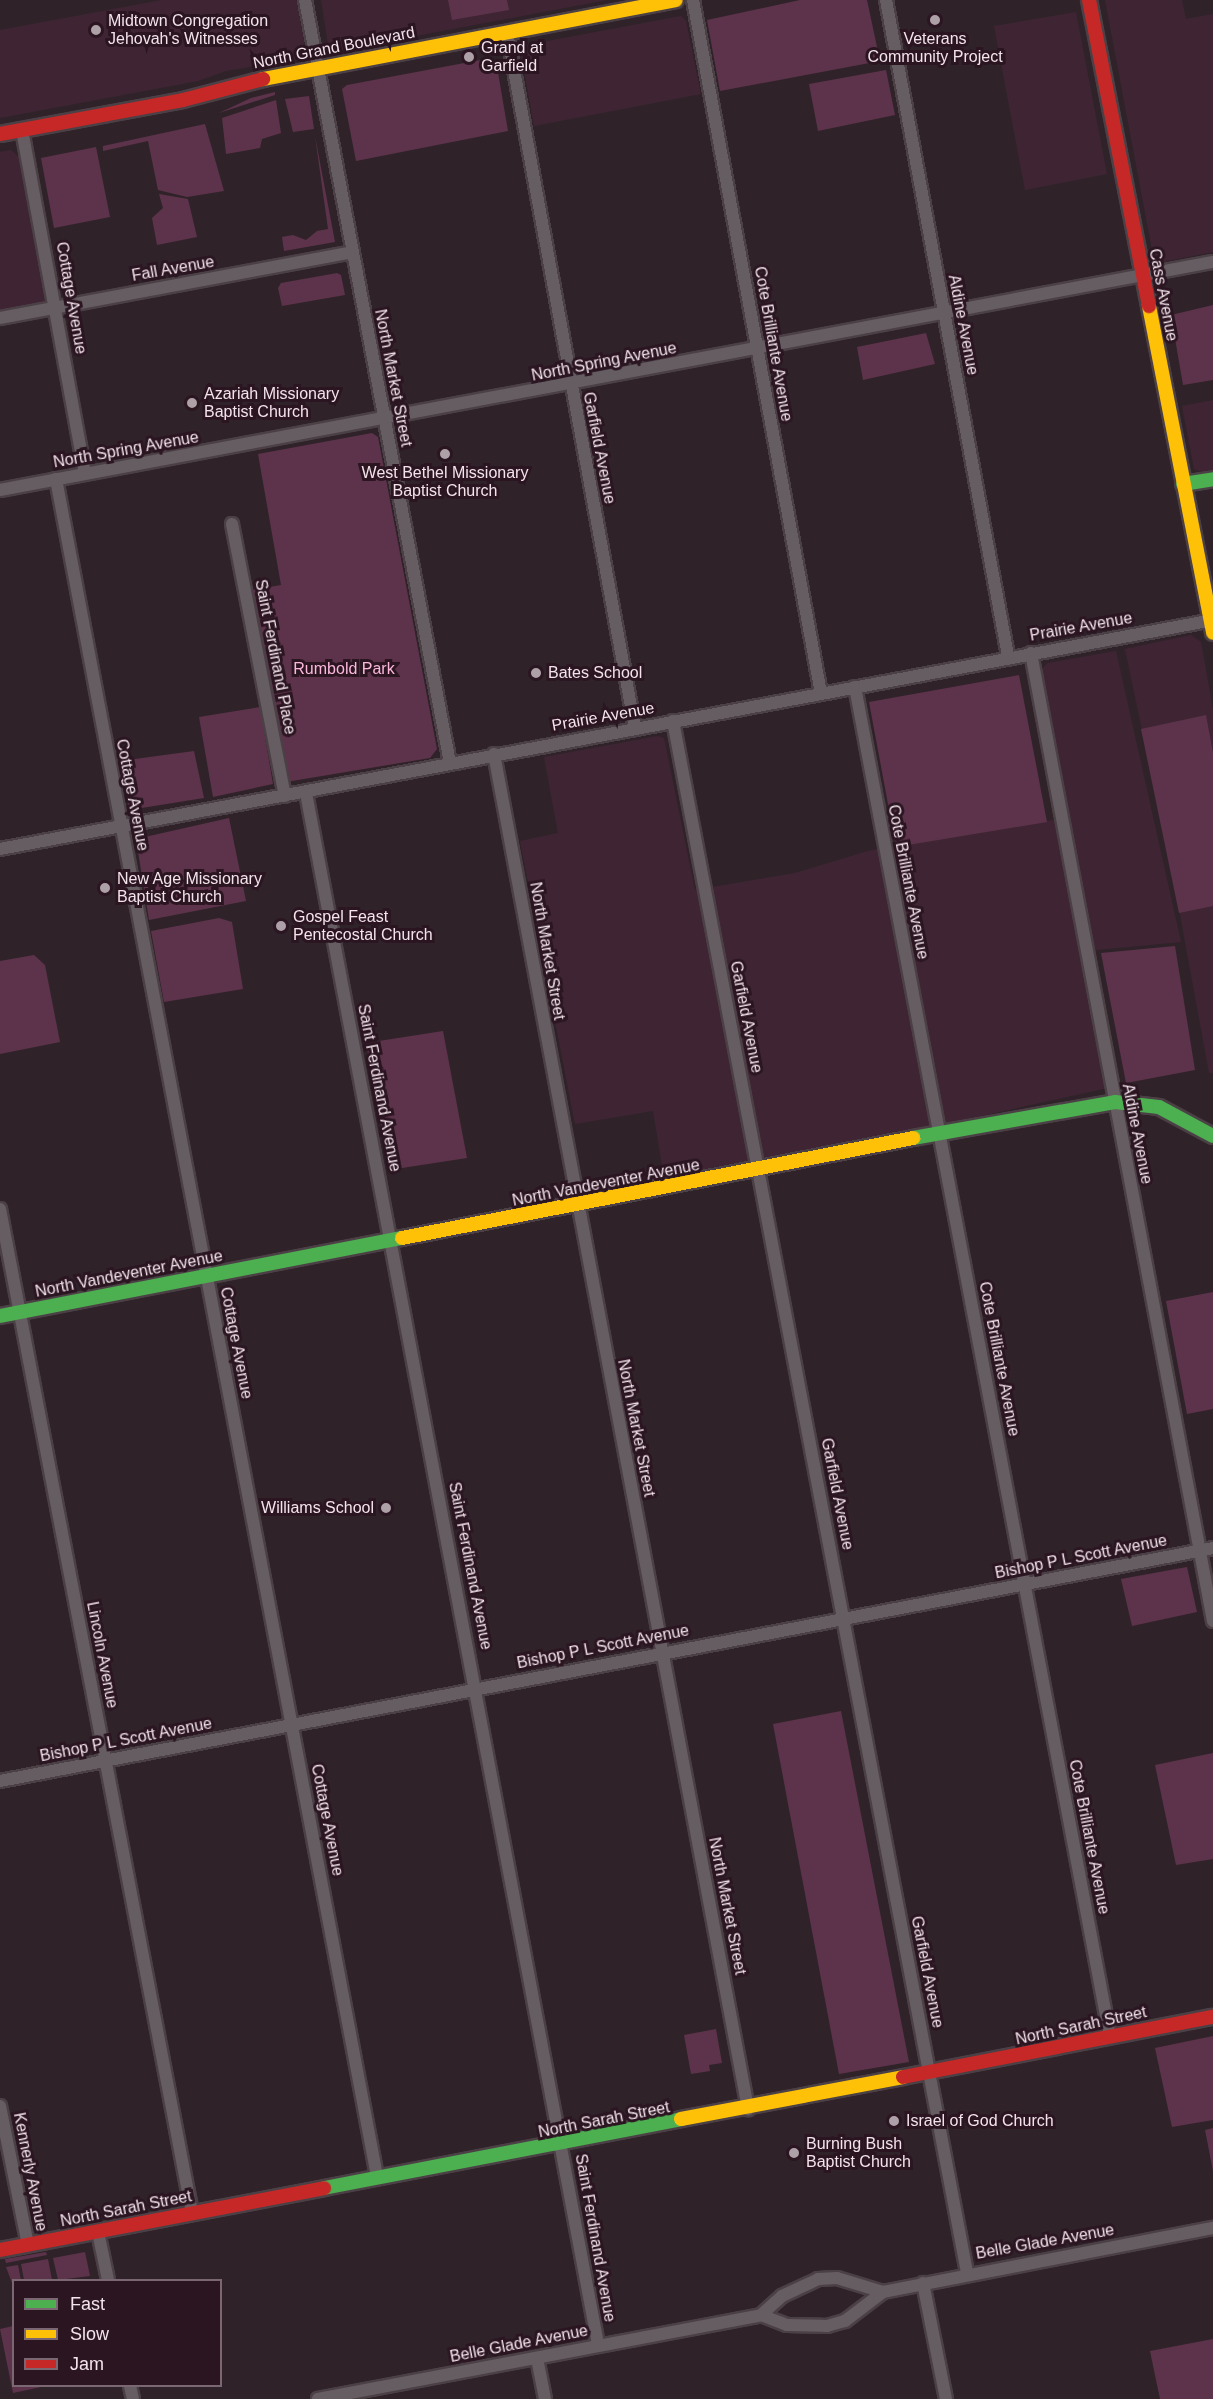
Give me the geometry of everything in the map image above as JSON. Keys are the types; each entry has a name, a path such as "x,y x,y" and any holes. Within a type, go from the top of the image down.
{"main road":[{"name":"North Grand Boulevard","path":"0,134 183,100 235,84 676,0"},
{"name":"Cass Avenue","path":"1089,0 1212,624"},
{"path":"1183,484 1213,479"},
{"path":"1205,595 1213,569"},
{"name":"North Vandeventer Avenue","path":"0,1316 939,1136 1068,1108 1115,1102 1159,1107 1213,1136"},
{"name":"North Sarah Street","path":"0,2250 377,2177 562,2145 1213,2016"}],"street":[{"name":"North Market Street","path":"304,0 450,763"},
{"name":"Cote Brilliante Avenue","path":"693,0 821,693"},
{"name":"Aldine Avenue","path":"886,0 1008,656"},
{"name":"Garfield Avenue","path":"507,32 635,728"},
{"name":"Cottage Avenue","path":"22,130 57,307 85,473"},
{"name":"Fall Avenue","path":"0,318 352,252"},
{"name":"North Spring Avenue","path":"0,490 571,386 1213,262"},
{"name":"Cottage Avenue","path":"56,479 377,2177"},
{"name":"Saint Ferdinand Place","path":"232,524 285,796"},
{"name":"Prairie Avenue","path":"0,849 121,825 306,793 494,754 1008,656 1212,624"},
{"name":"Aldine Avenue","path":"1031,653 1213,1621"},
{"name":"Cote Brilliante Avenue","path":"855,687 1110,2037"},
{"name":"Garfield Avenue","path":"673,721 967,2273"},
{"name":"North Market Street","path":"494,754 576,1205 663,1652 748,2109"},
{"name":"Saint Ferdinand Avenue","path":"306,793 477,1688 598,2345"},
{"name":"Lincoln Avenue","path":"0,1209 192,2213"},
{"name":"Bishop P L Scott Avenue","path":"0,1781 1213,1548"},
{"name":"Kennerly Avenue","path":"0,2106 28,2245"},
{"name":"Belle Glade Avenue","path":"761,2314 787,2325 827,2326 846,2321 883,2292 967,2273 1213,2228"},
{"path":"98,2232 108,2279"},
{"name":"Belle Glade Avenue","path":"318,2399 761,2314 782,2296 818,2279 837,2277 883,2292"},
{"path":"923,2283 946,2399"},
{"path":"537,2358 545,2399"}],"shaded area":[{"path":"162,0 297,0 306,53 300,58 226,71 198,81 0,118 0,30"},
{"path":"321,0 607,0 336,51 328,44"},
{"path":"1105,0 1182,0 1186,19 1213,14 1213,252 1162,262 1153,255"},
{"path":"1076,12 1107,174 1025,190 994,26"},
{"path":"681,16 686,21 701,94 534,126 521,54 526,45"},
{"path":"11,150 19,157 45,303 0,310 0,152"},
{"path":"1213,400 1213,470 1201,472 1194,469 1182,406"},
{"path":"1191,635 1201,642 1213,710 1213,1073 1209,1073 1173,876 1125,649"},
{"path":"1116,651 1181,942 1086,951 1112,1087 959,1121 664,1177 653,1111 575,1124 520,841 558,833 544,757 658,736 664,738 695,890 795,873 868,851 1070,817 1041,670 1048,663"}],"green space":[{"path":"448,0 507,0 509,10 452,20"},
{"path":"800,0 867,0 880,61 720,91 707,20"},
{"path":"491,58 496,61 508,131 356,161 342,89 347,85"},
{"path":"886,70 895,115 818,131 809,84"},
{"path":"275,92 275,95 219,113 251,98"},
{"path":"309,96 314,129 293,132 285,99"},
{"path":"276,100 281,133 262,139 260,148 226,154 222,118"},
{"path":"205,124 224,191 187,197 158,190 148,141 103,151 103,146"},
{"path":"315,136 335,242 284,251 282,237 293,235 306,240 317,231 328,229"},
{"path":"96,147 110,217 54,228 41,158"},
{"path":"159,194 188,199 197,237 157,245 152,218 163,208"},
{"path":"337,273 341,275 345,295 282,306 278,288 281,283"},
{"path":"1213,305 1213,380 1183,385 1171,315"},
{"path":"926,333 935,364 863,380 857,347"},
{"name":"Rumbold Park","path":"372,433 378,437 437,749 430,758 286,782 251,590 281,585 258,454"},
{"path":"1019,675 1047,822 896,847 869,702"},
{"path":"260,707 273,784 213,797 199,717"},
{"path":"1206,715 1213,753 1213,906 1179,913 1141,729"},
{"path":"194,751 204,798 129,810 120,761"},
{"path":"229,818 246,901 149,920 136,839"},
{"path":"219,918 232,922 243,989 164,1002 151,931"},
{"path":"1175,946 1195,1070 1126,1083 1101,953"},
{"path":"34,955 45,965 60,1042 0,1054 0,961"},
{"path":"443,1031 467,1158 389,1170 366,1043"},
{"path":"1213,1292 1213,1409 1187,1414 1166,1301"},
{"path":"1187,1567 1197,1612 1132,1626 1121,1579"},
{"path":"841,1711 909,2062 839,2074 773,1724"},
{"path":"1213,1753 1213,1859 1176,1865 1155,1765"},
{"path":"716,2029 722,2063 709,2065 710,2071 691,2074 684,2035"},
{"path":"1213,2036 1213,2120 1172,2127 1155,2048"},
{"path":"1213,2128 1213,2171 1205,2130"},
{"path":"46,2252 47,2255 6,2263 5,2259"},
{"path":"85,2252 90,2276 58,2279 53,2258"},
{"path":"48,2259 52,2279 24,2279 21,2264"},
{"path":"18,2265 21,2279 12,2279 12,2283 6,2267"},
{"path":"12,2326 12,2387 41,2387 13,2393 0,2329"},
{"path":"1213,2339 1213,2399 1160,2399 1150,2351"}],"traffic: fast":[{"path":"1183,484 1213,479"},
{"path":"913,1138 1115,1102 1159,1107 1213,1136"},
{"path":"0,1316 402,1238"},
{"path":"324,2188 681,2119"}],"traffic: slow":[{"path":"263,79 676,0"},
{"path":"1149,306 1213,633"},
{"path":"402,1238 913,1138"},
{"path":"681,2119 903,2077"}],"traffic: jam":[{"path":"1089,0 1149,306"},
{"path":"0,134 183,100 263,79"},
{"path":"903,2077 1213,2017"},
{"path":"0,2250 324,2188"}],"place":[{"name":"Veterans Community Project","path":"935,20"},
{"name":"Midtown Congregation Jehovah's Witnesses","path":"96,30"},
{"name":"Grand at Garfield","path":"469,57"},
{"name":"Azariah Missionary Baptist Church","path":"192,403"},
{"name":"West Bethel Missionary Baptist Church","path":"445,454"},
{"name":"Bates School","path":"536,673"},
{"name":"New Age Missionary Baptist Church","path":"105,888"},
{"name":"Gospel Feast Pentecostal Church","path":"281,926"},
{"name":"Williams School","path":"386,1508"},
{"name":"Israel of God Church","path":"894,2121"},
{"name":"Burning Bush Baptist Church","path":"794,2153"}]}
